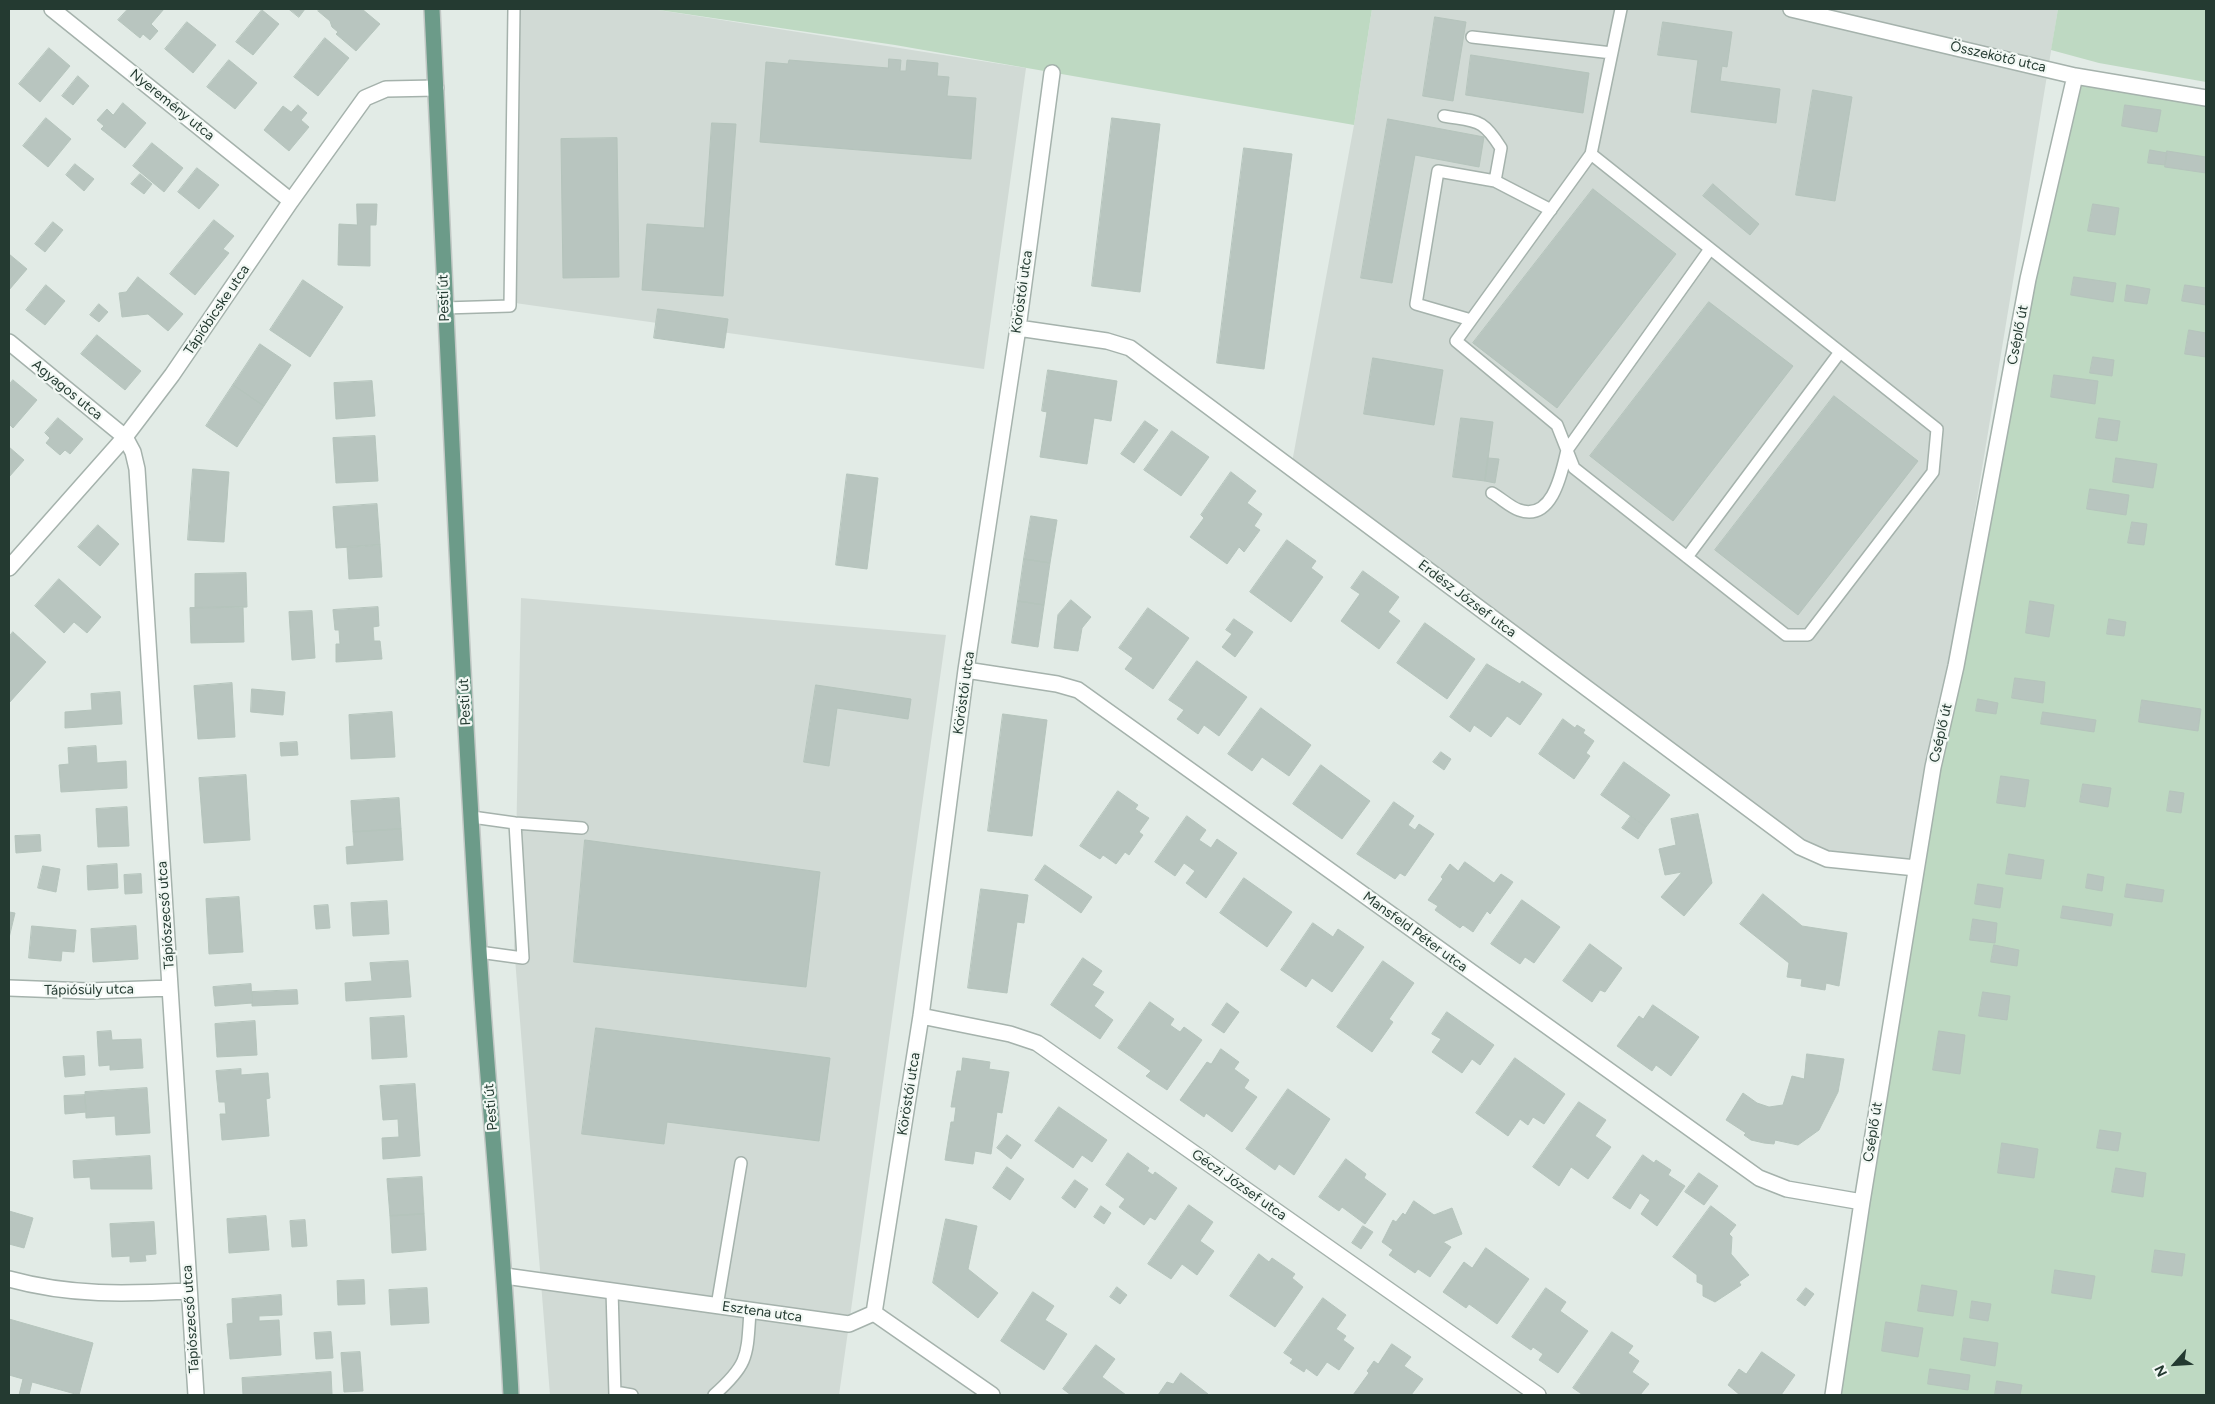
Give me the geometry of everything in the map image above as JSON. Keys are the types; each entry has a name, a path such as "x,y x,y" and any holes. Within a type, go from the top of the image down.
{"main road":[{"name":"Pesti út","path":"432,9 444,308 479,952 506,1276 512,1395"}],"street":[{"name":"Nyeremény utca","path":"52,9 291,201"},
{"name":"Összekötő utca","path":"1791,9 2075,76 2206,98"},
{"name":"Köröstói utca","path":"874,1313 921,1016 966,670 1018,328 1052,73"},
{"name":"Cséplő út","path":"1833,1395 1862,1202 1934,767 1958,656 2028,279 2075,76"},
{"name":"Tápióbicske utca","path":"9,568 125,437 172,375 291,201 365,98 386,89 436,88"},
{"name":"Erdész József utca","path":"1018,328 1107,341 1130,348 1800,847 1827,859 1916,868"},
{"name":"Agyagos utca","path":"9,342 125,437"},
{"name":"Tápiószecső utca","path":"125,437 133,452 137,469 196,1395"},
{"name":"Mansfeld Péter utca","path":"966,670 1057,684 1078,690 1759,1178 1787,1190 1862,1202"},
{"name":"Tápiósüly utca","path":"9,988 89,991 170,988"},
{"name":"Géczi József utca","path":"921,1016 1010,1034 1037,1043 1538,1395"},
{"name":"Esztena utca","path":"506,1276 849,1324 874,1313"},
{"path":"9,1280 71,1292 114,1294 189,1290"},
{"path":"874,1313 992,1395"}],"lane":[{"path":"444,308 510,306 514,9"},
{"path":"1591,154 1937,429 1934,472 1808,635 1786,635 1574,468 1557,425 1456,341 1591,154 1622,9"},
{"path":"1472,37 1612,53"},
{"path":"1444,116 1480,122 1490,131 1502,148 1495,181"},
{"path":"1472,320 1416,304 1438,170 1495,181 1551,210"},
{"path":"1492,493 1520,511 1535,510 1547,504 1558,487 1567,450 1710,249"},
{"path":"1687,557 1840,352"},
{"path":"472,818 515,824 582,828"},
{"path":"479,952 523,958 515,824"},
{"path":"717,1306 741,1163"},
{"path":"612,1290 615,1394 632,1395"},
{"path":"714,1395 732,1380 743,1365 748,1343 750,1311"}],"shaded area":[{"path":"511,9 652,9 1026,68 984,369 515,303"},
{"path":"1372,9 2058,9 1916,868 1827,859 1291,468 1354,125"},
{"path":"521,598 946,635 839,1395 550,1395 514,946"}],"green space":[{"path":"652,9 1372,9 1354,125 895,45"},
{"path":"2058,9 2206,9 2206,82 2099,63 2051,50"},
{"path":"2075,76 2206,100 2206,1395 1833,1395 1916,868"}],"building":[{"path":"128,9 164,9 151,24 158,31 150,40 143,34 140,38 118,20"},
{"path":"289,9 305,9 299,17"},
{"path":"320,9 362,9 380,24 356,51 336,34 338,32 332,27 330,21 318,11"},
{"path":"262,10 279,24 253,55 236,42"},
{"path":"1435,17 1466,22 1453,101 1423,96"},
{"path":"187,22 216,45 193,73 165,49"},
{"path":"1663,22 1732,32 1727,67 1722,66 1720,81 1780,89 1776,123 1691,112 1698,60 1658,55"},
{"path":"325,38 349,58 318,96 294,77"},
{"path":"49,48 70,66 40,102 19,84"},
{"path":"1471,55 1589,73 1583,113 1466,95"},
{"path":"889,59 901,60 900,71 906,71 907,60 938,63 937,76 949,77 947,96 976,98 971,159 760,142 766,62 788,64 789,60 888,68"},
{"path":"229,60 257,83 235,109 207,87"},
{"path":"78,76 89,86 73,105 62,96"},
{"path":"1813,90 1852,97 1835,201 1796,195"},
{"path":"123,103 146,123 125,148 101,129 104,126 97,120 107,109 113,115"},
{"path":"298,105 307,113 301,120 309,127 289,151 264,130 283,106 291,112"},
{"path":"2125,105 2161,110 2157,132 2122,126"},
{"path":"46,118 71,139 48,167 23,146"},
{"path":"1112,118 1160,124 1140,292 1092,286"},
{"path":"1388,119 1484,137 1479,167 1415,155 1392,283 1361,278"},
{"path":"712,123 736,124 723,296 642,290 647,224 704,228"},
{"path":"617,138 619,277 563,278 561,139"},
{"path":"152,143 183,168 164,192 133,166"},
{"path":"1244,148 1292,154 1264,369 1217,363"},
{"path":"2150,150 2167,153 2165,165 2148,163"},
{"path":"2167,151 2206,157 2206,173 2165,167"},
{"path":"75,164 94,179 84,191 66,175"},
{"path":"197,168 219,185 199,209 178,192"},
{"path":"140,174 152,184 144,194 131,184"},
{"path":"1713,184 1759,224 1750,235 1703,196"},
{"path":"1593,189 1676,254 1557,408 1473,343"},
{"path":"357,204 377,204 376,225 370,225 370,266 338,265 339,224 357,225"},
{"path":"2093,204 2119,208 2115,235 2088,231"},
{"path":"214,220 234,236 223,249 229,253 195,295 170,274"},
{"path":"53,222 63,230 45,252 35,244"},
{"path":"9,254 27,269 9,290"},
{"path":"138,277 183,314 168,331 148,314 122,317 119,293 126,292"},
{"path":"2074,277 2116,283 2113,302 2071,295"},
{"path":"303,280 343,307 310,357 270,330"},
{"path":"46,285 65,301 45,325 26,310"},
{"path":"2127,285 2150,289 2147,304 2125,301"},
{"path":"2185,285 2206,288 2206,305 2182,301"},
{"path":"1709,302 1793,366 1673,521 1590,456"},
{"path":"99,304 108,312 99,322 90,315"},
{"path":"658,309 728,319 724,348 654,338"},
{"path":"2189,330 2206,333 2206,357 2185,354"},
{"path":"97,335 141,371 125,390 81,354"},
{"path":"260,344 291,365 264,406 233,385"},
{"path":"2093,357 2114,360 2112,376 2090,373"},
{"path":"1373,358 1443,370 1434,425 1364,414"},
{"path":"1048,370 1117,381 1111,421 1094,418 1087,464 1040,457 1047,412 1042,411"},
{"path":"2054,375 2098,381 2095,404 2051,397"},
{"path":"13,380 37,400 13,428 9,424 9,385"},
{"path":"372,381 375,416 336,419 334,383"},
{"path":"233,385 264,406 237,447 206,426"},
{"path":"1834,396 1918,461 1798,615 1715,550"},
{"path":"58,418 83,439 70,454 65,450 60,455 46,443 50,438 45,433"},
{"path":"1461,418 1493,422 1485,481 1453,477"},
{"path":"2099,418 2120,421 2117,441 2096,438"},
{"path":"1145,421 1158,430 1134,463 1121,454"},
{"path":"1172,431 1209,457 1181,496 1144,470"},
{"path":"375,436 378,481 336,483 333,438"},
{"path":"9,447 24,460 9,477"},
{"path":"1488,458 1499,459 1495,483 1485,481"},
{"path":"2116,458 2157,464 2153,488 2113,482"},
{"path":"193,469 229,472 224,542 188,540"},
{"path":"1231,472 1256,491 1247,503 1262,514 1254,526 1260,530 1244,552 1239,547 1227,564 1190,537 1204,518 1201,515"},
{"path":"847,474 878,478 867,569 836,565"},
{"path":"2090,489 2129,495 2126,515 2087,509"},
{"path":"377,504 380,545 336,548 333,507"},
{"path":"1031,516 1057,520 1050,563 1024,559"},
{"path":"2132,522 2147,524 2144,545 2128,543"},
{"path":"98,525 119,544 100,566 78,547"},
{"path":"1287,540 1316,561 1311,568 1323,577 1291,622 1250,592"},
{"path":"380,545 382,577 349,579 347,547"},
{"path":"1024,559 1050,563 1044,605 1018,601"},
{"path":"1363,571 1399,597 1388,612 1400,621 1379,649 1341,621 1360,594 1351,588"},
{"path":"246,573 247,607 195,608 195,574"},
{"path":"59,579 101,617 87,633 74,622 64,633 35,606"},
{"path":"1071,600 1091,617 1082,628 1078,651 1054,648 1058,615"},
{"path":"1018,601 1044,605 1038,647 1012,643"},
{"path":"2030,601 2054,605 2049,637 2026,633"},
{"path":"243,607 244,642 191,643 190,608"},
{"path":"378,607 379,626 373,627 374,641 380,641 382,659 336,662 336,644 340,644 339,630 335,630 333,610"},
{"path":"1148,608 1189,638 1153,689 1125,669 1133,658 1119,648"},
{"path":"312,611 315,658 292,660 289,612"},
{"path":"1234,619 1253,632 1235,657 1222,647 1232,634 1226,630"},
{"path":"2109,619 2126,622 2124,636 2107,634"},
{"path":"1425,623 1475,659 1447,699 1397,663"},
{"path":"13,632 46,662 9,703 9,637"},
{"path":"1197,661 1247,697 1219,736 1204,725 1198,734 1177,719 1184,710 1169,700"},
{"path":"1487,664 1520,684 1522,681 1542,694 1520,725 1507,716 1491,737 1474,725 1470,732 1450,717"},
{"path":"2015,678 2045,682 2043,703 2012,698"},
{"path":"232,683 235,737 198,739 194,686"},
{"path":"816,685 911,699 908,719 837,708 829,766 804,762"},
{"path":"252,689 285,692 283,715 251,712"},
{"path":"120,692 122,724 65,728 65,712 92,710 91,694"},
{"path":"1978,699 1998,703 1996,714 1976,711"},
{"path":"2142,700 2201,709 2198,731 2139,722"},
{"path":"1261,708 1311,745 1289,776 1262,757 1252,771 1228,754"},
{"path":"392,712 395,757 351,759 349,715"},
{"path":"2043,712 2096,720 2094,732 2041,724"},
{"path":"1003,714 1047,720 1032,836 988,831"},
{"path":"1563,719 1575,728 1577,725 1585,730 1583,733 1594,741 1586,753 1590,756 1574,779 1539,754"},
{"path":"297,742 298,755 281,756 280,743"},
{"path":"96,746 97,763 126,761 127,788 61,792 59,765 69,764 68,748"},
{"path":"1441,752 1451,759 1444,770 1433,762"},
{"path":"1624,762 1670,795 1646,827 1601,795"},
{"path":"1321,765 1370,801 1342,839 1293,804"},
{"path":"246,775 250,840 204,843 199,778"},
{"path":"2001,776 2029,780 2025,807 1997,803"},
{"path":"2083,784 2111,788 2108,807 2080,802"},
{"path":"1118,791 1138,805 1135,809 1149,818 1139,832 1143,835 1129,855 1125,852 1116,864 1103,855 1100,859 1080,846"},
{"path":"2170,791 2184,793 2181,813 2167,811"},
{"path":"399,798 401,829 353,832 351,801"},
{"path":"1394,802 1414,816 1408,825 1415,830 1419,824 1434,834 1405,876 1400,873 1395,879 1357,854"},
{"path":"127,807 129,846 98,847 96,809"},
{"path":"1698,814 1712,883 1684,916 1661,897 1682,872 1665,875 1659,849 1676,845 1671,819"},
{"path":"1187,816 1206,830 1199,840 1211,848 1217,839 1237,853 1206,898 1186,883 1195,871 1184,863 1175,876 1155,862"},
{"path":"1631,816 1646,827 1638,839 1622,828"},
{"path":"401,829 403,860 347,864 346,847 354,846 353,832"},
{"path":"40,835 41,851 16,853 15,836"},
{"path":"585,840 820,872 806,987 574,962"},
{"path":"2009,854 2044,860 2041,879 2006,874"},
{"path":"1465,862 1494,883 1501,874 1513,882 1490,914 1487,911 1473,932 1463,925 1460,928 1435,910 1438,906 1428,900 1443,879 1441,877 1450,864 1458,871"},
{"path":"117,864 118,888 88,890 87,866"},
{"path":"1045,865 1092,897 1081,913 1035,880"},
{"path":"43,866 60,869 56,892 38,888"},
{"path":"141,874 142,893 125,894 124,875"},
{"path":"2088,874 2104,877 2102,891 2086,888"},
{"path":"1244,878 1292,912 1267,947 1220,913"},
{"path":"1978,884 2003,888 2000,908 1975,904"},
{"path":"2127,884 2164,890 2162,902 2125,897"},
{"path":"981,889 1028,895 1024,923 1017,922 1007,993 968,988"},
{"path":"1763,894 1802,926 1847,933 1839,986 1826,983 1825,990 1801,986 1802,979 1787,977 1789,963 1740,924"},
{"path":"239,897 243,952 209,954 206,899"},
{"path":"1522,900 1560,927 1534,963 1525,957 1520,964 1491,944"},
{"path":"387,901 389,934 353,936 351,903"},
{"path":"328,905 330,928 316,929 314,906"},
{"path":"2063,906 2113,914 2111,926 2061,918"},
{"path":"9,912 15,913 9,938"},
{"path":"1973,919 1997,923 1995,943 1970,940"},
{"path":"1313,923 1333,937 1338,929 1364,947 1332,992 1312,978 1306,987 1281,970"},
{"path":"32,926 76,930 74,952 62,951 61,961 29,958"},
{"path":"136,926 138,959 93,962 91,929"},
{"path":"1590,944 1622,968 1605,992 1600,990 1592,1002 1563,981"},
{"path":"1994,945 2019,950 2017,966 1991,962"},
{"path":"1083,958 1102,971 1092,985 1104,992 1094,1006 1113,1020 1100,1039 1051,1005"},
{"path":"408,961 411,997 346,1001 345,983 372,981 370,963"},
{"path":"1383,961 1414,983 1389,1019 1393,1022 1372,1052 1337,1027"},
{"path":"251,984 252,1003 215,1006 213,987"},
{"path":"297,990 298,1004 252,1006 252,992"},
{"path":"1983,992 2010,996 2007,1020 1979,1016"},
{"path":"1150,1002 1174,1019 1170,1025 1180,1032 1184,1027 1202,1040 1167,1090 1146,1076 1151,1071 1118,1048"},
{"path":"1227,1003 1239,1012 1224,1033 1212,1025"},
{"path":"1653,1005 1699,1037 1671,1076 1656,1065 1652,1071 1617,1046 1639,1016 1643,1019"},
{"path":"1447,1012 1494,1045 1480,1065 1472,1059 1462,1073 1432,1052 1441,1039 1432,1034"},
{"path":"404,1016 407,1057 372,1059 370,1018"},
{"path":"255,1021 257,1055 217,1057 215,1024"},
{"path":"596,1028 830,1058 819,1141 667,1122 664,1144 582,1134"},
{"path":"111,1031 112,1040 141,1039 143,1068 110,1070 110,1065 99,1066 97,1032"},
{"path":"1939,1031 1965,1035 1960,1074 1933,1070"},
{"path":"1221,1049 1239,1062 1234,1069 1249,1080 1244,1088 1257,1097 1232,1132 1206,1113 1204,1117 1180,1100 1207,1062 1211,1064"},
{"path":"1807,1054 1844,1059 1838,1092 1819,1130 1798,1145 1775,1140 1774,1144 1764,1143 1751,1140 1744,1135 1746,1133 1726,1120 1743,1093 1757,1103 1769,1107 1783,1105 1792,1076 1804,1079"},
{"path":"84,1056 85,1075 65,1077 63,1057"},
{"path":"963,1058 990,1062 989,1069 1009,1072 1002,1113 997,1112 991,1154 975,1151 973,1164 945,1160 951,1122 954,1122 956,1107 951,1107 957,1071 961,1071"},
{"path":"1515,1058 1565,1094 1544,1124 1533,1117 1528,1125 1520,1119 1508,1136 1476,1113"},
{"path":"241,1069 241,1075 268,1073 270,1098 266,1099 269,1136 222,1140 220,1114 226,1114 225,1102 219,1102 216,1071"},
{"path":"415,1084 420,1156 383,1159 382,1138 399,1137 398,1119 383,1120 380,1086"},
{"path":"147,1088 150,1133 116,1135 115,1116 86,1118 85,1092"},
{"path":"1288,1089 1330,1119 1294,1175 1279,1164 1275,1170 1246,1149"},
{"path":"85,1095 86,1112 65,1114 64,1096"},
{"path":"1579,1102 1606,1120 1595,1136 1611,1147 1588,1179 1571,1167 1559,1186 1533,1167"},
{"path":"1059,1107 1107,1140 1092,1162 1082,1155 1073,1168 1035,1141"},
{"path":"2100,1130 2121,1133 2118,1151 2097,1148"},
{"path":"1007,1135 1021,1145 1011,1159 997,1148"},
{"path":"2002,1143 2038,1149 2034,1178 1998,1173"},
{"path":"1128,1153 1149,1168 1147,1171 1153,1175 1155,1172 1177,1188 1155,1220 1150,1217 1144,1225 1119,1207 1125,1199 1106,1185"},
{"path":"1643,1155 1654,1163 1656,1160 1671,1170 1668,1175 1685,1186 1657,1226 1641,1214 1650,1200 1640,1193 1630,1209 1613,1198"},
{"path":"150,1156 152,1189 91,1189 90,1177 74,1178 73,1161"},
{"path":"1346,1159 1366,1174 1364,1178 1386,1194 1365,1224 1342,1207 1339,1211 1319,1197"},
{"path":"1007,1167 1024,1179 1010,1200 993,1188"},
{"path":"2116,1168 2146,1173 2143,1197 2112,1192"},
{"path":"1699,1173 1718,1186 1704,1205 1685,1192"},
{"path":"422,1177 424,1214 390,1216 387,1179"},
{"path":"1075,1180 1088,1189 1075,1208 1062,1198"},
{"path":"1414,1201 1434,1215 1452,1208 1462,1234 1443,1242 1451,1247 1430,1277 1418,1269 1415,1273 1389,1255 1393,1250 1382,1242 1393,1220 1396,1222 1403,1213 1405,1215"},
{"path":"1189,1205 1213,1222 1200,1241 1214,1251 1197,1275 1182,1264 1171,1279 1148,1264"},
{"path":"1101,1206 1111,1213 1104,1224 1094,1217"},
{"path":"1711,1206 1736,1225 1729,1234 1732,1237 1731,1254 1749,1275 1739,1282 1741,1285 1715,1302 1703,1296 1703,1285 1697,1282 1697,1275 1673,1257"},
{"path":"9,1211 33,1218 24,1248 9,1244"},
{"path":"424,1214 426,1250 392,1253 390,1216"},
{"path":"266,1216 269,1250 229,1253 227,1219"},
{"path":"946,1219 977,1226 968,1269 998,1293 978,1318 933,1283"},
{"path":"305,1220 307,1246 292,1247 290,1221"},
{"path":"154,1222 156,1254 145,1255 146,1261 130,1262 130,1256 112,1257 110,1224"},
{"path":"1363,1226 1373,1232 1361,1249 1352,1243"},
{"path":"1486,1248 1529,1279 1497,1324 1469,1304 1466,1308 1443,1292 1464,1262 1472,1268"},
{"path":"2155,1250 2185,1254 2182,1276 2152,1272"},
{"path":"1259,1254 1269,1262 1272,1258 1295,1274 1292,1278 1303,1287 1275,1327 1230,1296"},
{"path":"2055,1270 2095,1276 2091,1299 2052,1293"},
{"path":"364,1280 365,1304 338,1305 337,1281"},
{"path":"1922,1285 1957,1291 1953,1316 1918,1311"},
{"path":"1117,1287 1127,1295 1120,1304 1110,1297"},
{"path":"427,1288 429,1323 391,1325 389,1290"},
{"path":"1546,1288 1566,1302 1560,1311 1588,1331 1558,1373 1539,1360 1543,1354 1533,1347 1531,1350 1512,1337"},
{"path":"1806,1288 1814,1294 1805,1306 1797,1300"},
{"path":"1033,1292 1054,1306 1045,1320 1067,1334 1044,1370 1001,1341"},
{"path":"281,1295 282,1315 259,1316 259,1321 279,1320 281,1355 230,1359 227,1324 233,1323 232,1299"},
{"path":"1323,1298 1346,1315 1336,1329 1346,1336 1343,1340 1354,1348 1339,1370 1327,1362 1317,1376 1306,1368 1304,1372 1290,1363 1293,1359 1284,1353"},
{"path":"1972,1301 1991,1304 1988,1321 1970,1318"},
{"path":"9,1319 93,1343 79,1395 32,1382 29,1395 19,1395 23,1379 9,1375"},
{"path":"1886,1322 1923,1328 1918,1357 1882,1351"},
{"path":"331,1332 333,1358 316,1359 314,1333"},
{"path":"1612,1332 1633,1346 1628,1353 1639,1361 1632,1372 1649,1384 1640,1395 1583,1395 1573,1388"},
{"path":"1964,1338 1998,1343 1995,1366 1961,1360"},
{"path":"1392,1344 1411,1357 1404,1366 1423,1379 1411,1395 1353,1395 1369,1373 1367,1371 1374,1361 1378,1364"},
{"path":"1096,1345 1115,1359 1102,1377 1126,1395 1071,1395 1063,1389"},
{"path":"360,1352 363,1391 344,1392 341,1353"},
{"path":"1762,1352 1795,1375 1781,1395 1740,1395 1728,1385 1739,1369 1746,1374"},
{"path":"1930,1369 1970,1375 1968,1390 1928,1384"},
{"path":"331,1372 332,1394 243,1395 242,1378"},
{"path":"1181,1373 1208,1394 1158,1395 1167,1382 1173,1384"},
{"path":"1997,1381 2022,1385 2020,1395 1995,1395"}]}
